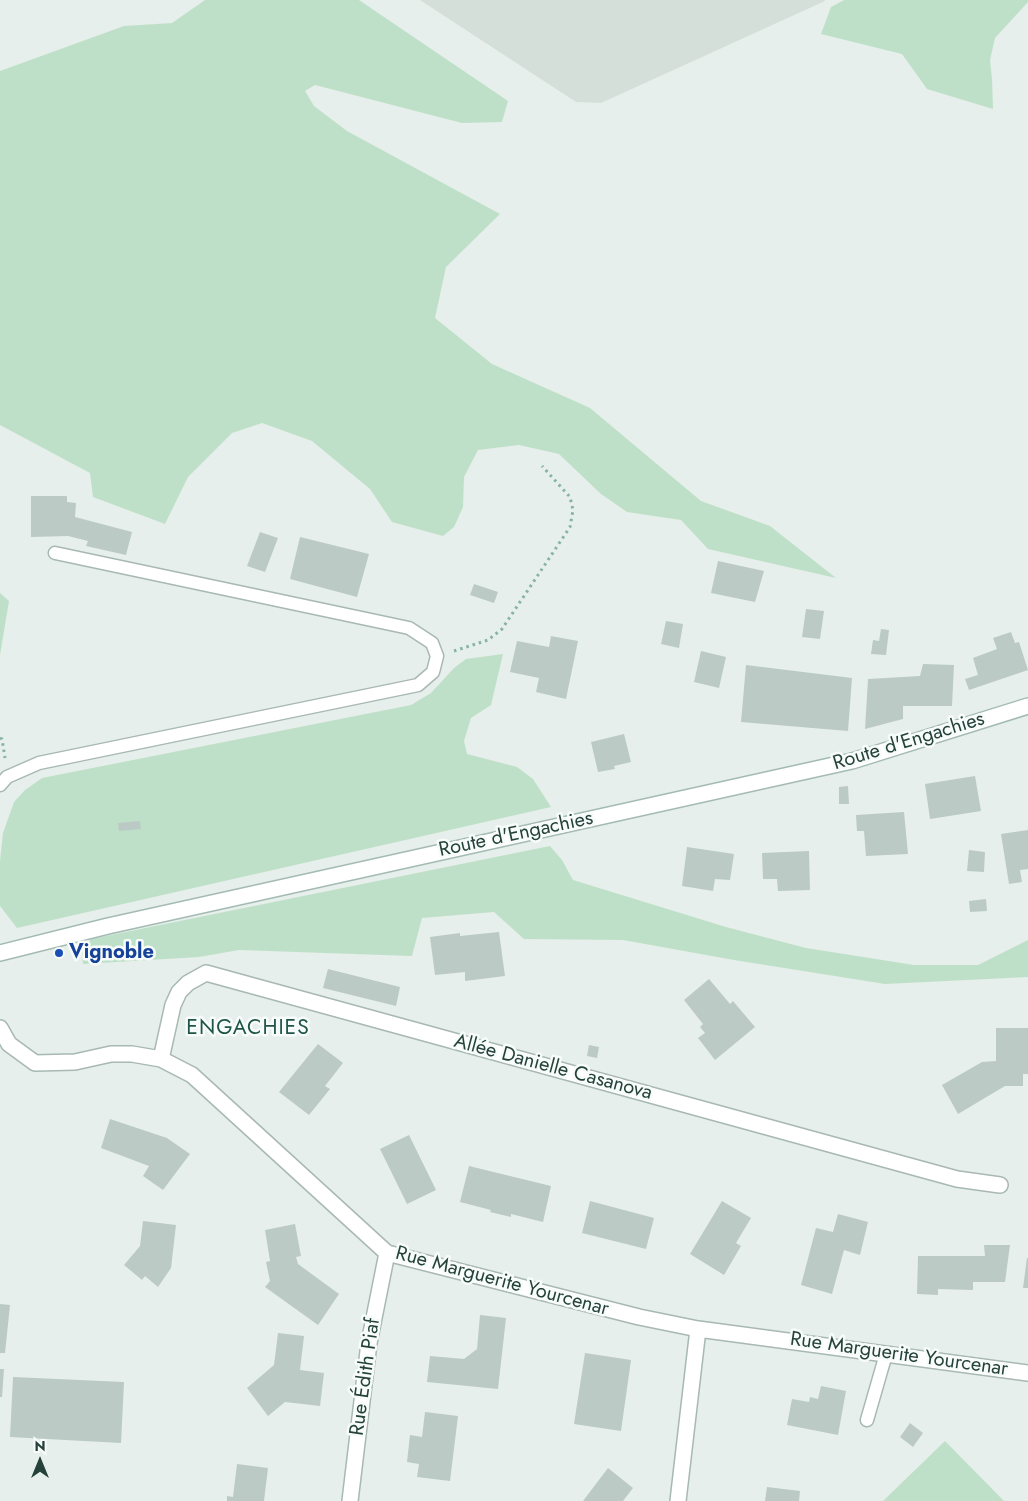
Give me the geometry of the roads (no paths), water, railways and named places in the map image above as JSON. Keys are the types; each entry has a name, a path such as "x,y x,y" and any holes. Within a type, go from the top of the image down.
{"street":[{"name":"Route d'Engachies","path":"0,952 108,926 852,761 1028,706"},
{"name":"Allée Danielle Casanova","path":"161,1059 173,1005 180,992 188,983 206,973 958,1179 1000,1185"},
{"name":"Rue Marguerite Yourcenar","path":"0,1028 9,1044 35,1063 75,1062 111,1054 132,1054 161,1059 192,1075 387,1253 639,1317 698,1329 1028,1373"},
{"name":"Rue Édith Piaf","path":"350,1501 369,1343 387,1253"},
{"path":"678,1501 698,1329"}],"lane":[{"path":"0,785 7,777 38,763 418,685 433,672 437,656 432,643 409,628 55,553"},
{"path":"867,1420 886,1354"}],"place":[{"name":"Vignoble","path":"59,953"}],"district":[{"name":"ENGACHIES","path":"248,1029"}]}
